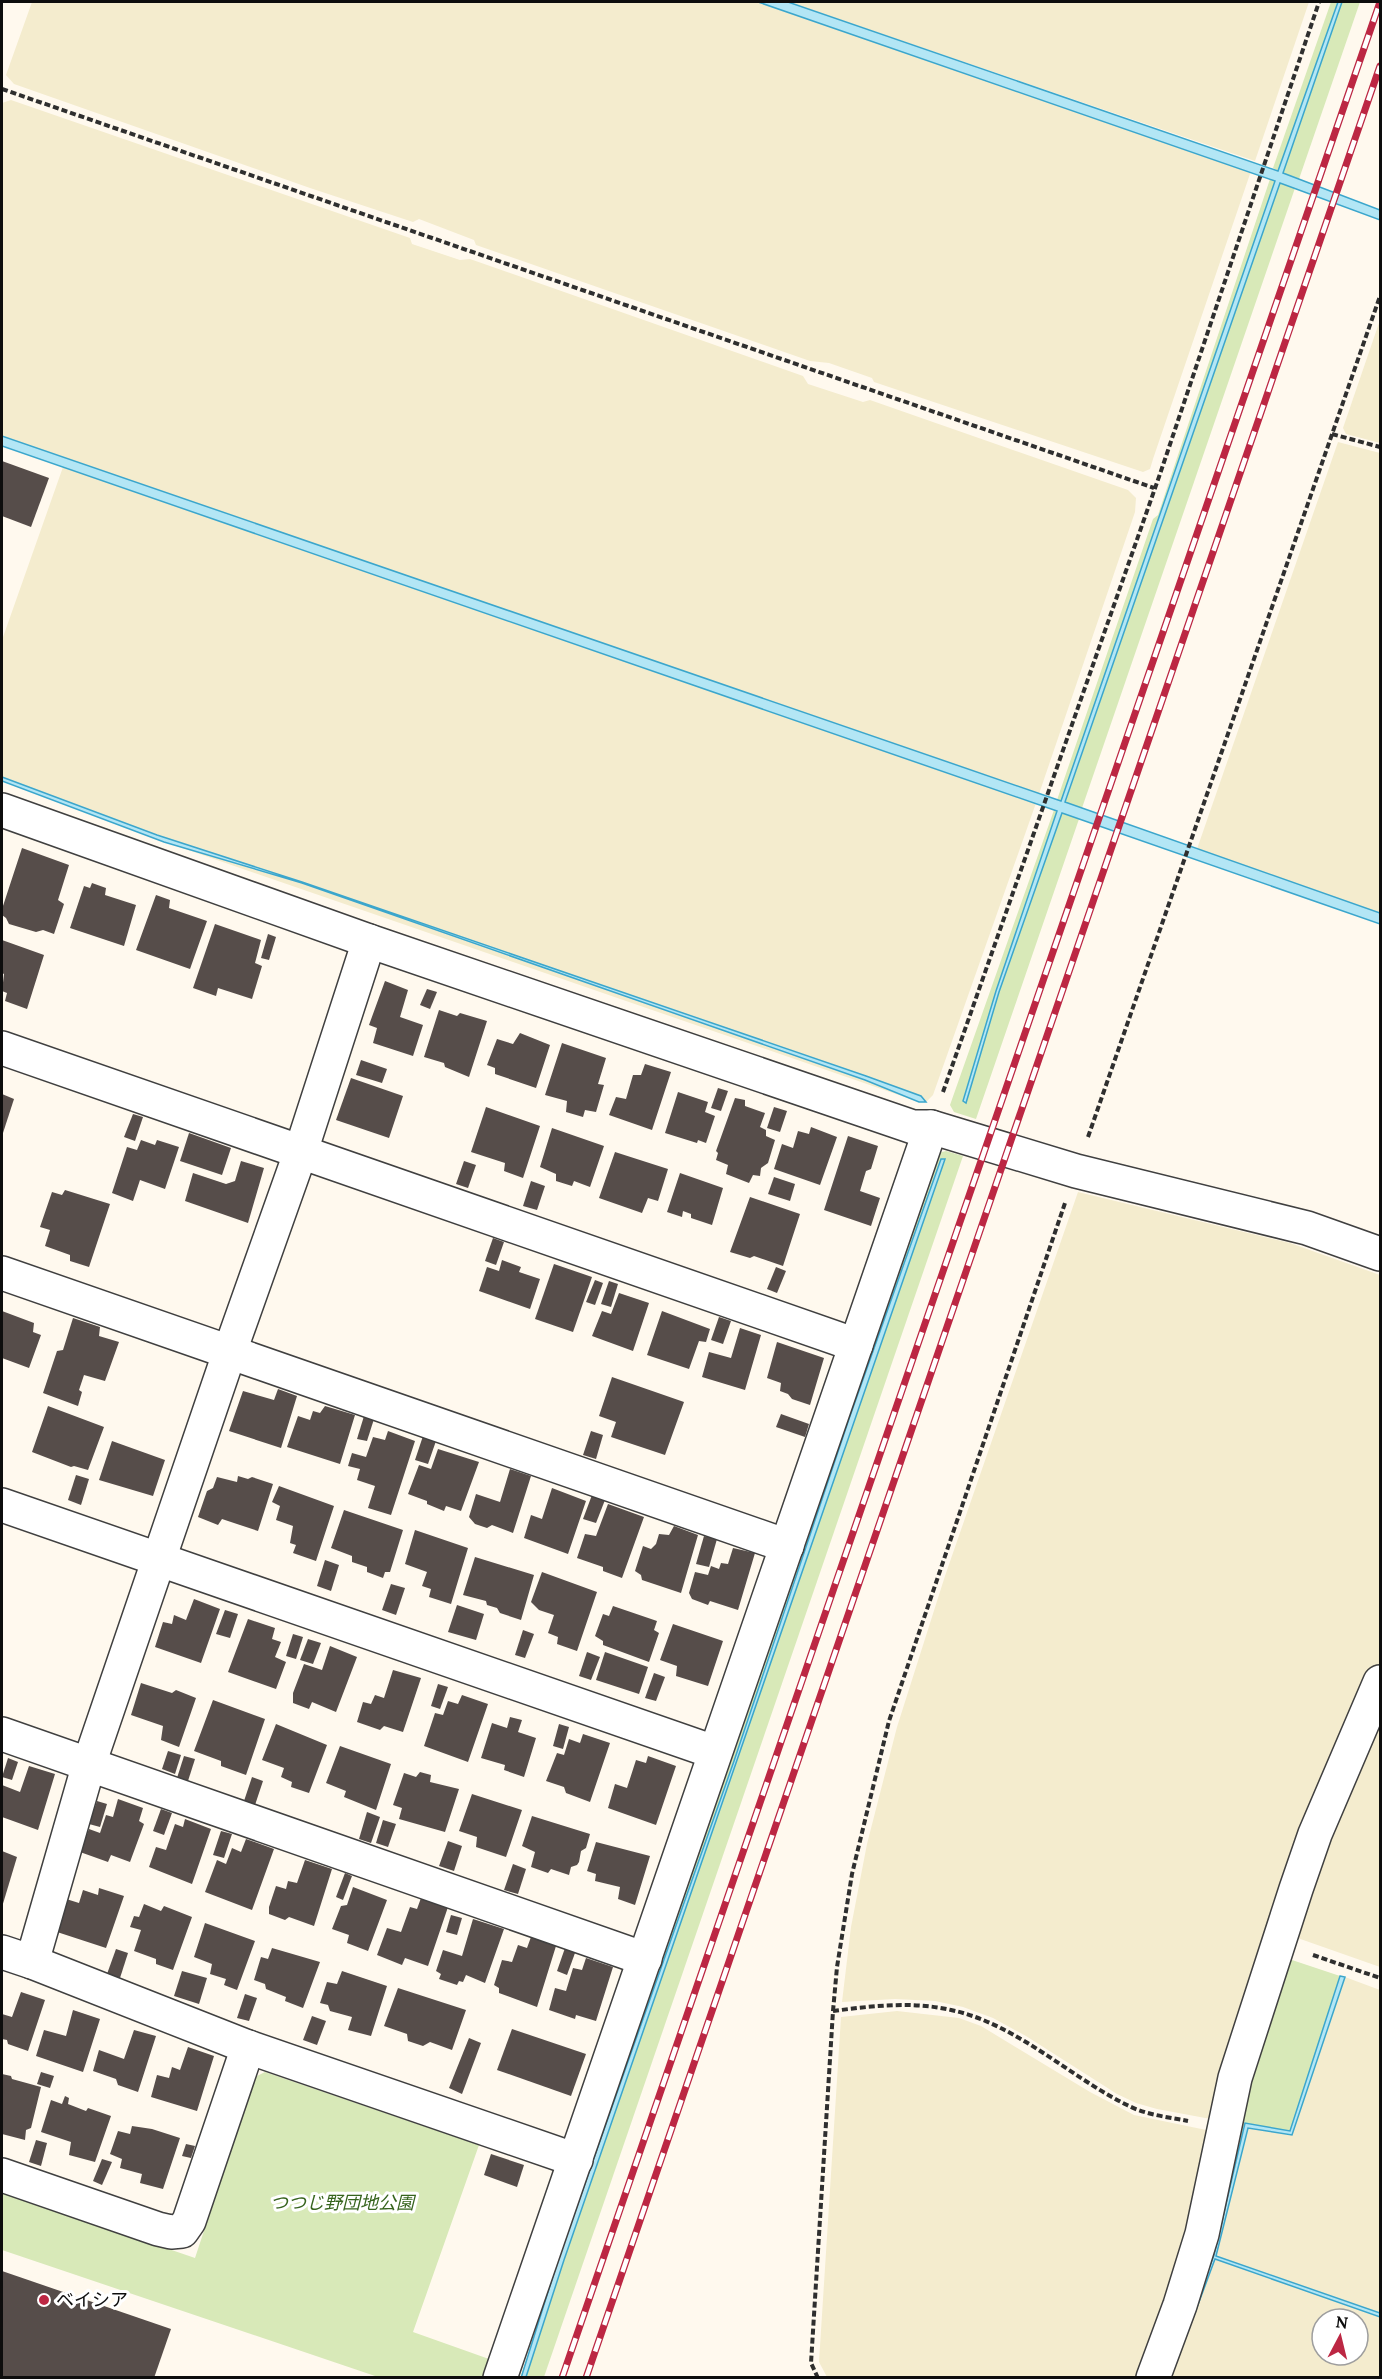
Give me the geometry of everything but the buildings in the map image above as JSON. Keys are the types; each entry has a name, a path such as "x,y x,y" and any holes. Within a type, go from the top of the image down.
{"street":[{"path":"2,810 369,941 913,1127 931,1127 1076,1171 1307,1228 1380,1254"},
{"path":"369,941 301,1151 89,1764 17,1957 248,2047 576,2160"},
{"path":"2,1048 856,1345"},
{"path":"500,2378 931,1127"},
{"path":"2,1273 787,1546"},
{"path":"2,1505 714,1752"},
{"path":"1153,2378 1180,2305 1202,2234 1235,2078 1315,1834 1380,1682"},
{"path":"2,1734 645,1959"},
{"path":"2,2175 158,2229 171,2232 182,2231 189,2222 248,2047"}],"path":[{"path":"931,1127 1154,488 1320,2"},
{"path":"2,89 1154,488"},
{"path":"818,2378 811,2363 837,1967 852,1874 889,1721 1076,1171 1380,296"},
{"path":"1332,434 1380,447"},
{"path":"1279,1944 1380,1978"},
{"path":"833,2011 888,2005 951,2010 979,2019 1016,2037 1129,2106 1223,2128"}],"shaded area":[{"path":"32,2 757,2 1251,171 1150,469 1143,472 874,382 872,378 829,363 810,361 476,245 474,240 419,219 413,222 310,188 14,84 6,75"},
{"path":"788,2 1309,2 1255,161"},
{"path":"11,100 410,238 412,244 460,260 470,259 803,376 808,384 863,402 870,400 1128,490 1136,498 1135,512 1039,794 2,436 2,103"},
{"path":"1380,320 1380,443 1346,434 1343,428"},
{"path":"1338,442 1380,453 1380,913 1197,849"},
{"path":"63,467 1036,803 933,1095 926,1102 921,1096 302,882 157,835 2,777 2,640"},
{"path":"162,841 302,883 453,935 865,1080 919,1102"},
{"path":"1078,1192 1290,1243 1380,1275 1380,1664 1345,1745 1216,2120 1136,2103 1117,2094 1026,2036 993,2018 963,2007 935,2001 895,1999 842,2002 851,1927 867,1844 897,1727 945,1576"},
{"path":"1380,1705 1380,1967 1289,1935"},
{"path":"1345,1977 1380,1990 1380,2313 1370,2310 1370,2307 1363,2307 1216,2256 1248,2127 1292,2135"},
{"path":"897,2011 959,2018 981,2026 1090,2092 1134,2115 1211,2131 1197,2195 1142,2377 827,2377 819,2362 841,2017"},
{"path":"1215,2259 1352,2307 1310,2307 1310,2367 1370,2367 1370,2313 1380,2317 1380,2377 1171,2378"}],"green space":[{"path":"1331,2 1338,2 1279,171 1273,168"},
{"path":"1342,2 1360,2 1299,179 1283,173"},
{"path":"1270,179 1275,181 1061,801 1057,800 1153,519 1158,515"},
{"path":"1280,183 1295,188 1082,808 1065,803"},
{"path":"1054,810 1058,811 996,991 963,1100 966,1103 999,992 1062,813 1079,819 976,1119 954,1112 950,1105"},
{"path":"946,1151 963,1156 544,2377 520,2378 935,1158 938,1153"},
{"path":"1283,1957 1340,1976 1290,2131 1245,2123 1230,2185 1239,2107"},
{"name":"つつじ野団地公園","path":"265,2072 479,2145 413,2332 489,2359 485,2377 378,2377 2,2250 2,2192 195,2258 255,2077"}],"water":[{"path":"758,2 788,2 1278,171 1338,2 1342,2 1283,173 1380,210 1380,220 1280,183 1065,802 1380,913 1380,924 1062,813 999,992 966,1103 963,1101 996,991 1057,811 2,446 2,436 1061,801 1275,181"},
{"path":"2,777 157,835 302,882 866,1076 921,1096 926,1102 919,1102 865,1080 302,883 164,842 2,781"},
{"path":"941,1159 945,1159 564,2260 526,2377 521,2378 558,2260 734,1761 849,1419"},
{"path":"1340,1976 1345,1977 1292,2135 1248,2128 1216,2256 1363,2307 1352,2307 1215,2259 1171,2377 1167,2378 1214,2255 1245,2123 1290,2131"},
{"path":"1370,2310 1380,2313 1380,2317 1370,2313"}],"railway":[{"path":"562,2378 1380,2"},
{"path":"586,2378 1380,66"}],"place":[{"name":"ベイシア","path":"44,2300"}]}
